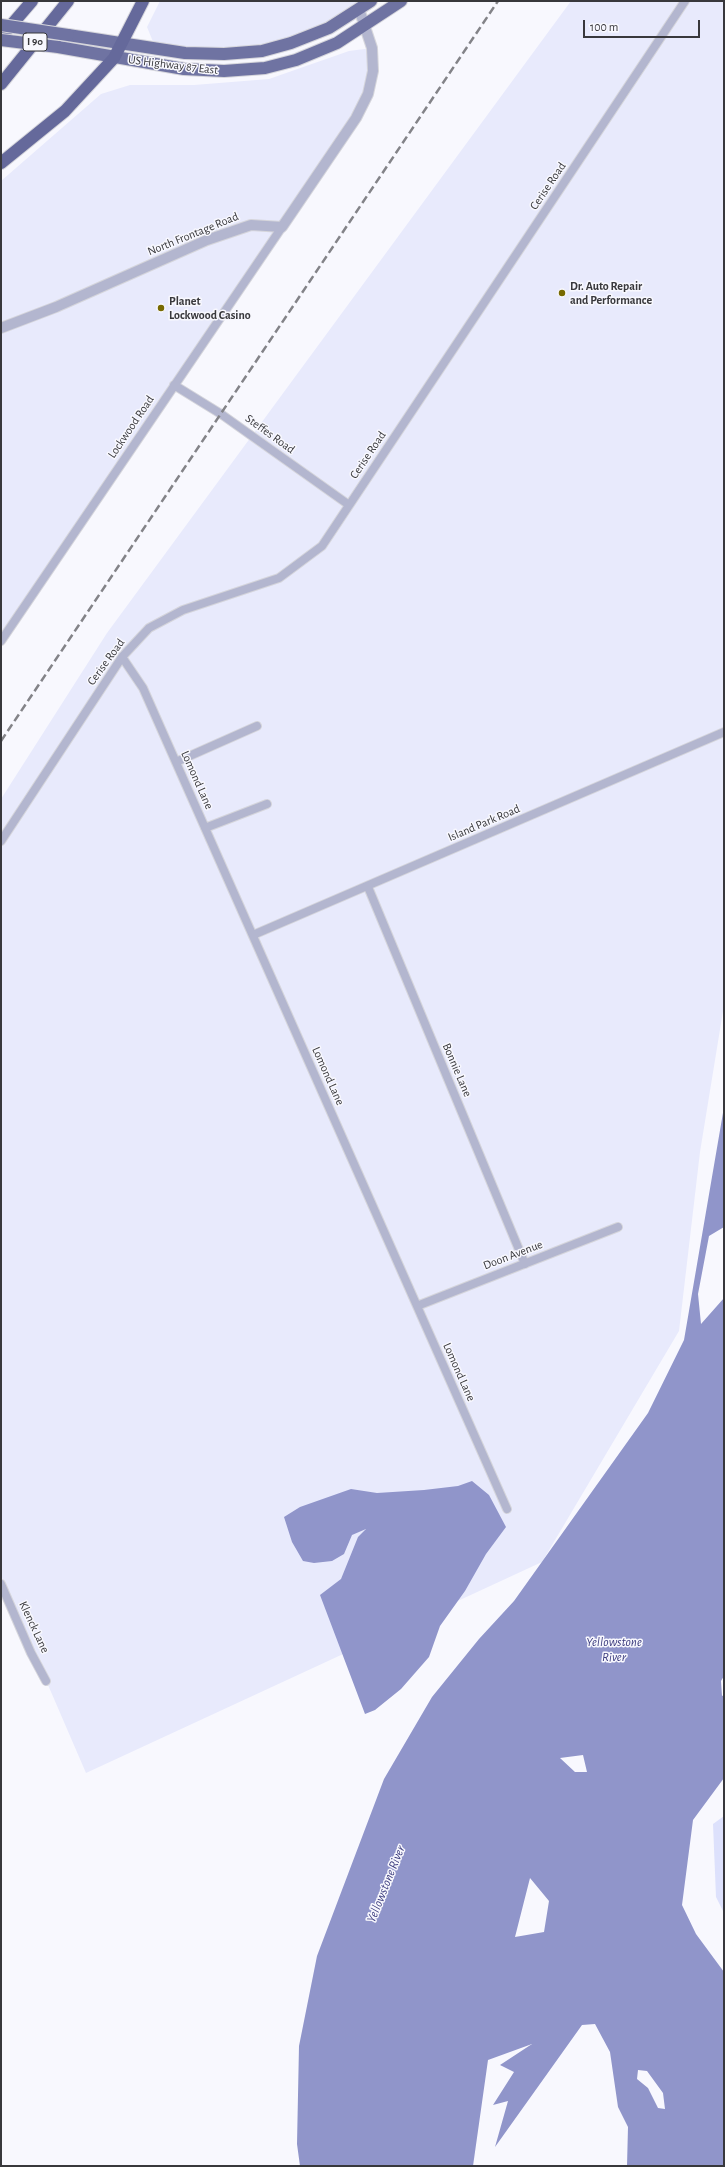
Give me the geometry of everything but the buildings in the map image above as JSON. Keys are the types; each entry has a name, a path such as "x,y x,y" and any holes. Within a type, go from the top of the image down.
{"highway":[{"name":"I 90","path":"1,38 32,1"},
{"name":"I 90","path":"1,84 68,1"},
{"path":"1,162 65,111 114,58 143,1"},
{"name":"US Highway 87 East","path":"1,25 185,53 224,54 262,51 291,43 330,28 371,1"},
{"name":"US Highway 87 East","path":"1,38 184,69 224,71 265,68 296,60 337,43 401,1"}],"street":[{"name":"Cerise Road","path":"1,841 122,657 149,628 182,610 279,578 322,546 685,1"},
{"path":"282,227 356,118 368,94 373,71 372,48 359,9"},
{"name":"North Frontage Road","path":"1,328 56,307 207,240 250,225 282,227"},
{"name":"Lockwood Road","path":"1,641 282,227"},
{"name":"Steffes Road","path":"174,385 221,414 349,505"},
{"name":"Lomond Lane","path":"122,657 143,688 507,1509"},
{"path":"176,762 257,726"},
{"name":"Island Park Road","path":"253,935 368,887 724,732"},
{"path":"205,828 267,804"},
{"name":"Bonnie Lane","path":"368,887 525,1264"},
{"name":"Doon Avenue","path":"417,1306 618,1227"},
{"name":"Klenck Lane","path":"1,1584 46,1681"}],"shaded area":[{"path":"160,1 371,1 359,9 262,51 156,49 147,27"},
{"path":"571,1 724,1 724,1005 700,1152 679,1331 542,1562 86,1773 1,1576 1,799 107,633"},
{"path":"372,48 368,94 1,643 1,181 101,94 130,85 194,85 269,79 349,51"},
{"path":"724,1816 724,1913 716,1897 713,1824"}],"water":[{"name":"Yellowstone River","path":"724,1107 724,1227 709,1236 698,1294 701,1324 724,1298 724,1676 721,1681 722,1696 724,1695 724,1778 693,1820 682,1905 696,1934 724,1972 724,2166 627,2166 628,2127 618,2107 610,2052 595,2024 582,2025 495,2147 508,2101 493,2105 514,2072 500,2065 532,2044 488,2060 473,2166 300,2166 297,2144 299,2046 317,1956 384,1779 432,1697 479,1639 514,1601 648,1413 684,1340","holes":["583,1755 587,1772 575,1772 560,1758","530,1878 549,1901 544,1932 515,1937","638,2070 647,2071 663,2093 665,2109 658,2108 648,2088 637,2079"]},
{"path":"472,1481 489,1495 506,1527 486,1554 465,1591 440,1626 429,1657 401,1689 375,1710 365,1714 320,1595 341,1579 358,1537 366,1529 352,1535 344,1554 332,1561 314,1563 303,1561 292,1542 284,1517 300,1507 351,1489 377,1493 424,1490 458,1486"}],"railway":[{"path":"1,741 498,1"}],"place":[{"name":"Dr. Auto Repair and Performance","path":"562,293"},
{"name":"Planet Lockwood Casino","path":"161,308"}]}
